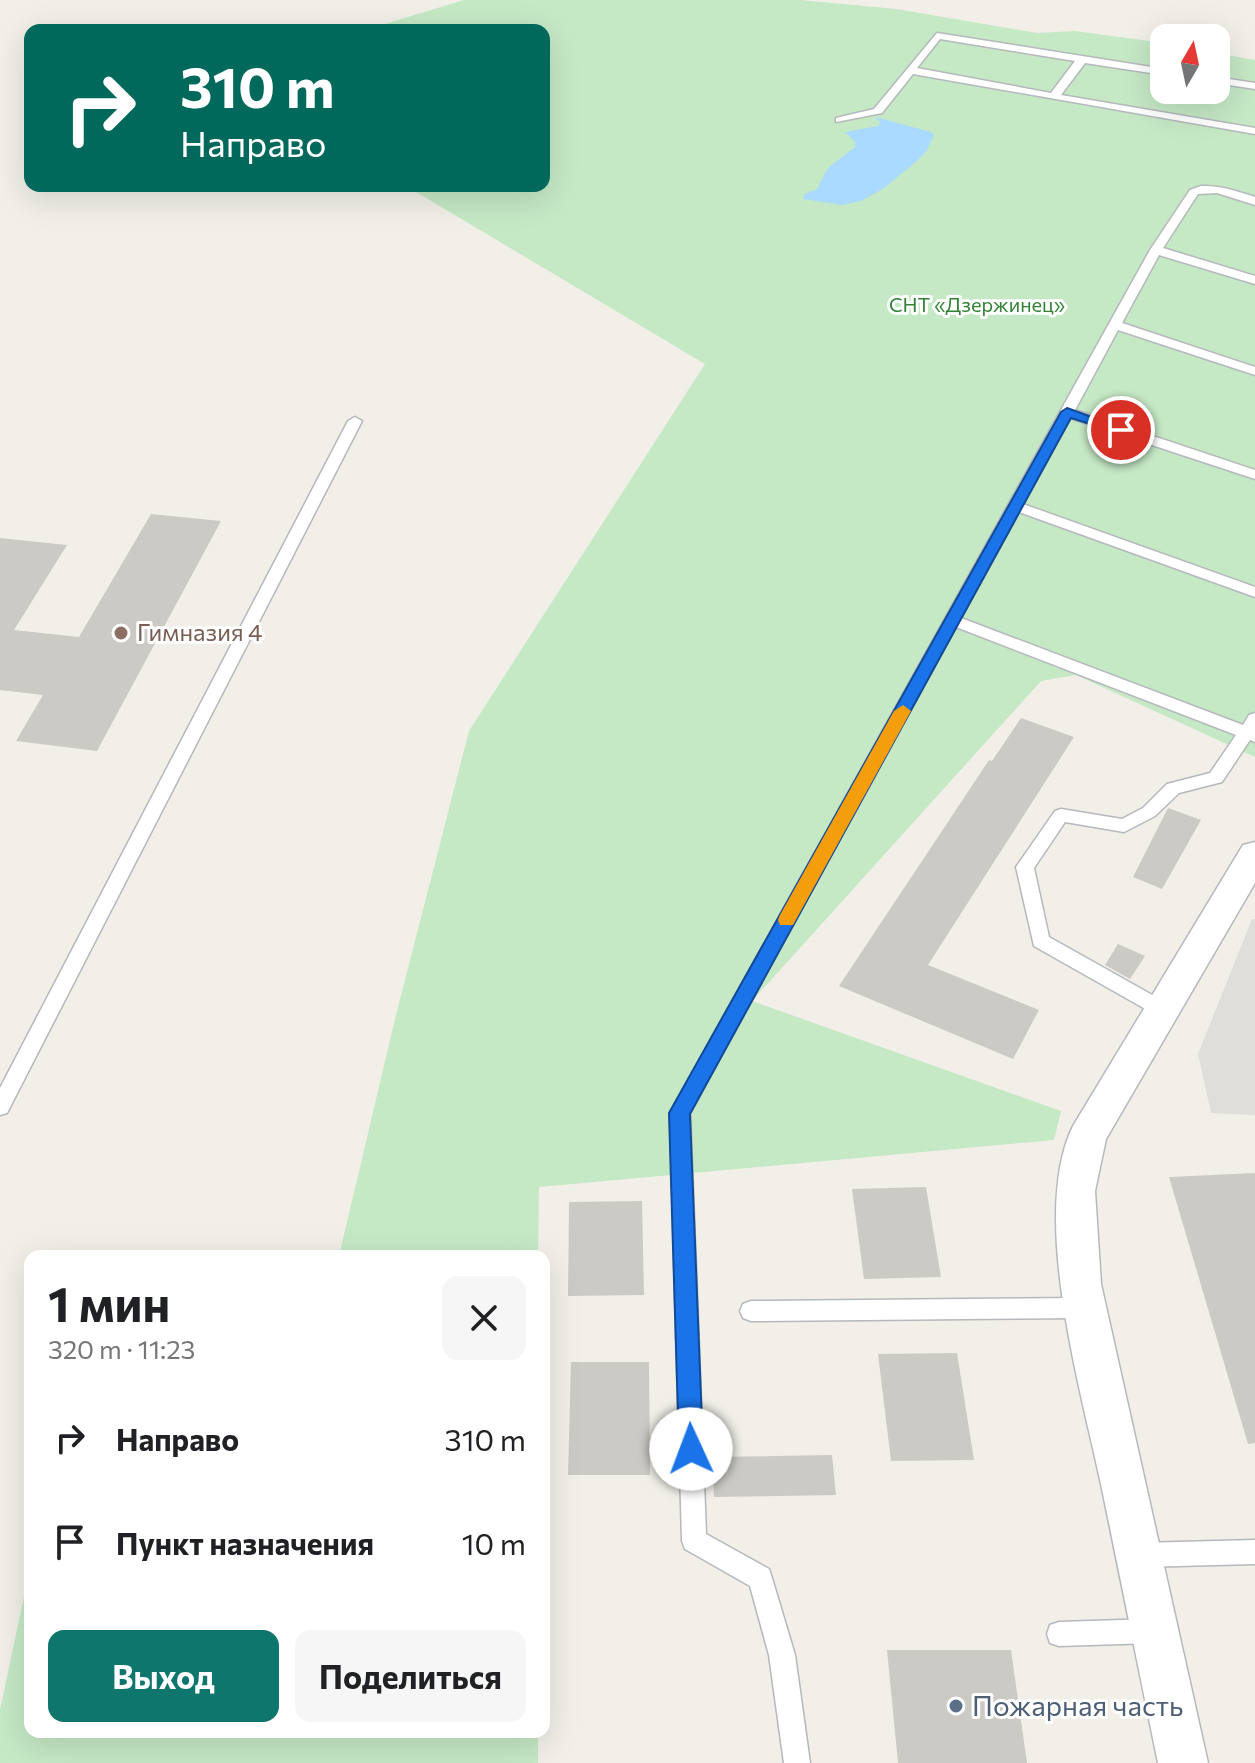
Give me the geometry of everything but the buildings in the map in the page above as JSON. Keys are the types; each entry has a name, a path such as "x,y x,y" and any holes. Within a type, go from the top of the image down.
{"street":[{"path":"1183,1763 1085,1308 1075,1228 1078,1166 1087,1137 1255,854"}],"lane":[{"path":"840,120 878,111 937,36 1150,70"},
{"path":"1054,97 1082,59"},
{"path":"910,70 1255,131"},
{"path":"1230,82 1255,86"},
{"path":"797,1763 782,1655 760,1578 694,1541 680,1113 1156,250 1194,192 1203,188 1217,190 1255,201"},
{"path":"1156,250 1255,280"},
{"path":"1115,325 1255,371"},
{"path":"1067,412 1255,475"},
{"path":"0,1107 355,421"},
{"path":"1015,506 1255,592"},
{"path":"953,620 1253,729 1216,778 1173,788 1149,812 1124,826 1061,815 1025,867 1041,941 1163,1010"},
{"path":"751,1311 1085,1308"},
{"path":"1139,1555 1255,1552"},
{"path":"1059,1634 1156,1631"}],"shaded area":[{"path":"1252,919 1255,919 1255,1115 1211,1113 1198,1054"}],"green space":[{"name":"СНТ «Дзержинец»","path":"464,0 800,0 896,9 1037,33 1075,31 1150,41 1150,104 1230,104 1230,56 1255,60 1255,757 1076,675 1041,681 752,1001 1061,1111 1054,1140 539,1187 538,1250 340,1250 396,1015 469,731 705,364 416,192 550,192 550,24 385,24"},
{"path":"24,1596 24,1738 538,1738 538,1763 0,1763 0,1710"}],"water":[{"path":"875,117 934,135 917,161 884,188 861,201 842,205 803,199 805,194 817,189 828,168 855,147 855,142 845,132 878,126 880,122"}],"slow traffic":[{"path":"787,920 903,711"}],"place":[{"name":"Гимназия 4","path":"121,633"},
{"name":"Пожарная часть","path":"956,1706"}],"route":[{"path":"691,1449 680,1113 1067,412 1121,430"}]}
